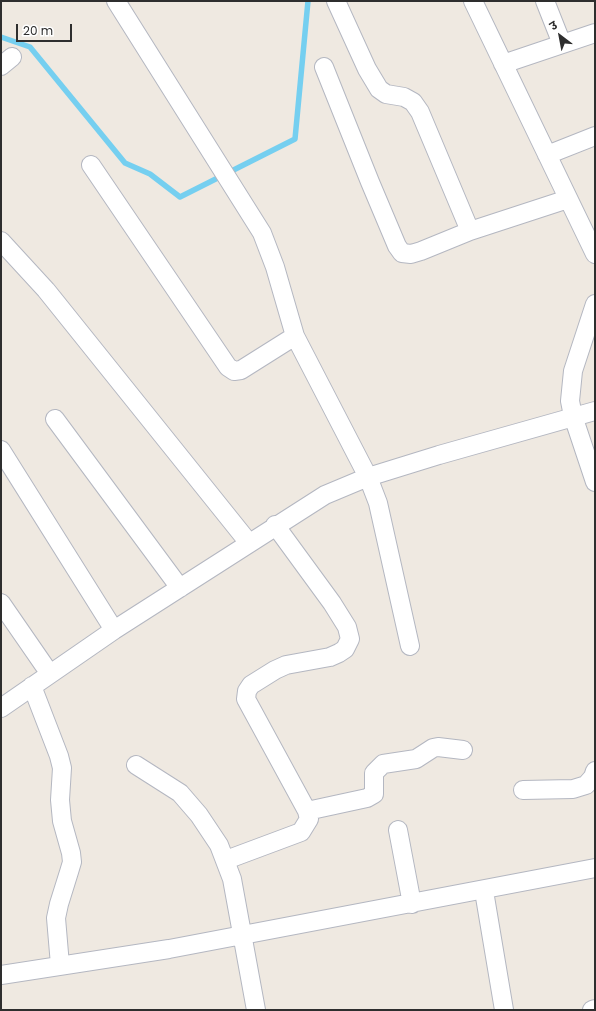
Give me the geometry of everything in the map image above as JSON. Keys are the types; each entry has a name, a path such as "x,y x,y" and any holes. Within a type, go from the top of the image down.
{"street":[{"path":"116,1 215,156 262,233 270,250 295,336 368,477 385,528 410,646"},
{"path":"336,1 367,69 379,89 386,94 404,97 413,102 420,112 470,231"},
{"path":"472,1 595,254"},
{"path":"545,1 562,44"},
{"path":"503,64 595,33"},
{"path":"324,67 370,182 397,246 402,253 411,254 421,251 470,231 568,199"},
{"path":"547,155 595,136"},
{"path":"91,165 228,367 234,371 241,370 295,336"},
{"path":"1,241 46,290 249,543"},
{"path":"595,304 574,371 570,401 573,416 595,482"},
{"path":"1,708 114,630 325,495 368,477 573,416 595,411"},
{"path":"55,419 180,588"},
{"path":"1,450 114,630"},
{"path":"226,860 301,832 309,819 307,811 246,699 247,691 251,686 269,674 286,665 330,657 339,653 347,644 350,634 332,603 275,526"},
{"path":"1,603 50,674"},
{"path":"32,686 59,756 62,768 60,800 62,821 71,858 69,872 58,904 56,918 60,965"},
{"path":"307,811 367,798 374,794 374,773 383,764 416,759 433,748 438,747 463,750"},
{"path":"136,765 167,783 190,803 219,845 232,878 256,1010"},
{"path":"523,790 572,789 586,785 593,777 595,771"},
{"path":"398,830 412,904"},
{"path":"1,975 169,949 484,891 595,868"},
{"path":"484,891 504,1010"}],"waterway":[{"path":"1,37 30,47 125,163 150,174 180,197 295,139 308,1"}]}
